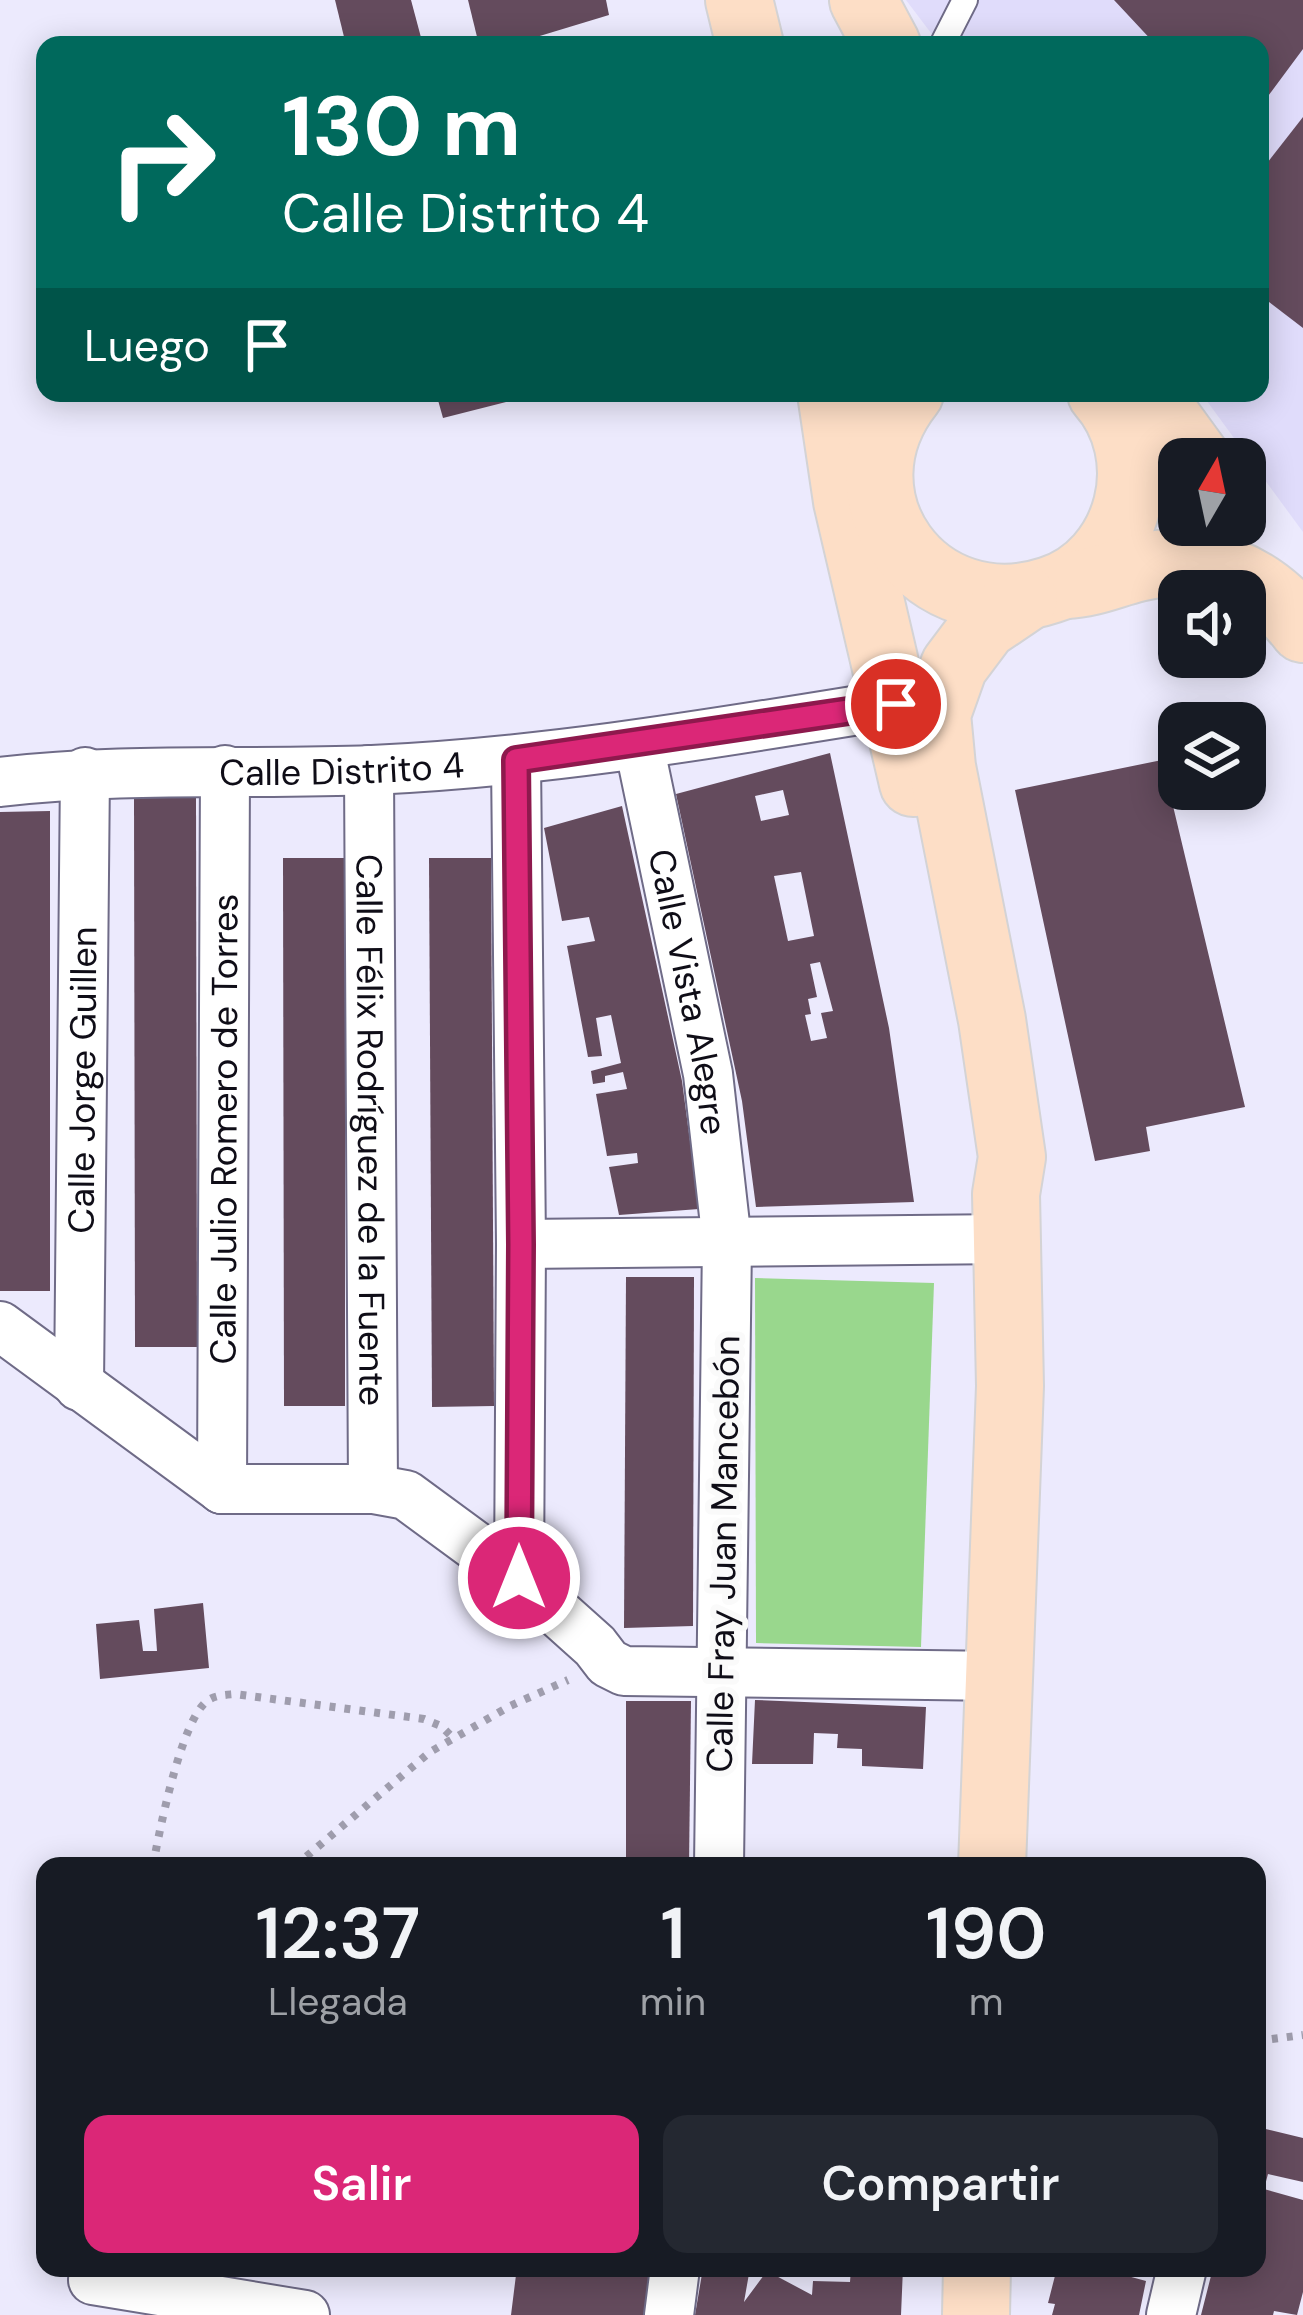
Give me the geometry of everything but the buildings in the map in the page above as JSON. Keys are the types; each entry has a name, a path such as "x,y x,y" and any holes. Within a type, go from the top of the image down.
{"main road":[{"path":"739,0 748,36"},
{"path":"863,0 882,36"},
{"path":"836,402 847,501 956,964 988,1160 1008,1216"},
{"path":"839,402 915,562 946,586 971,596 1045,592 1169,563 1224,568 1265,589 1303,629"},
{"path":"896,704 903,661 890,586 882,445 903,402"},
{"path":"992,1857 1010,1386 1012,1157 941,766 937,714 954,666 984,626 1091,567 1110,545 1131,490 1131,460 1117,402"},
{"path":"1124,402 1170,438"},
{"path":"1260,546 1303,606"},
{"path":"976,2315 977,2277"}],"street":[{"name":"Calle Distrito 4","path":"0,782 85,772 369,770 516,760 896,704"},
{"name":"Calle Vista Alegre","path":"639,745 708,1074 727,1242"},
{"path":"516,760 519,1578"},
{"name":"Calle Julio Romero de Torres","path":"222,1489 225,770"},
{"name":"Calle Félix Rodríguez de la Fuente","path":"369,770 373,1489"},
{"name":"Calle Jorge Guillen","path":"79,1386 85,772"},
{"path":"521,1244 727,1242 1008,1216"},
{"name":"Calle Fray Juan Mancebón","path":"719,1857 727,1242"},
{"path":"0,1326 222,1489 373,1489 406,1495 519,1578 608,1663 624,1671 1000,1676"},
{"path":"669,2315 675,2277"},
{"path":"1171,2315 1180,2277"},
{"path":"87,2288 305,2315"}],"lane":[{"path":"947,36 965,0"}],"path":[{"path":"306,1857 430,1752 510,1706 608,1663"},
{"path":"155,1857 180,1757 198,1712 216,1696 235,1694 424,1719 453,1738"},
{"path":"1266,2040 1303,2035"}],"shaded area":[{"path":"906,0 1303,0 1303,532 1266,482 1266,438 1234,438 1208,402 1269,402 1269,36 933,36"}],"green space":[{"path":"755,1278 934,1283 921,1647 756,1643"}],"route":[{"path":"519,1578 516,760 896,704"}]}
